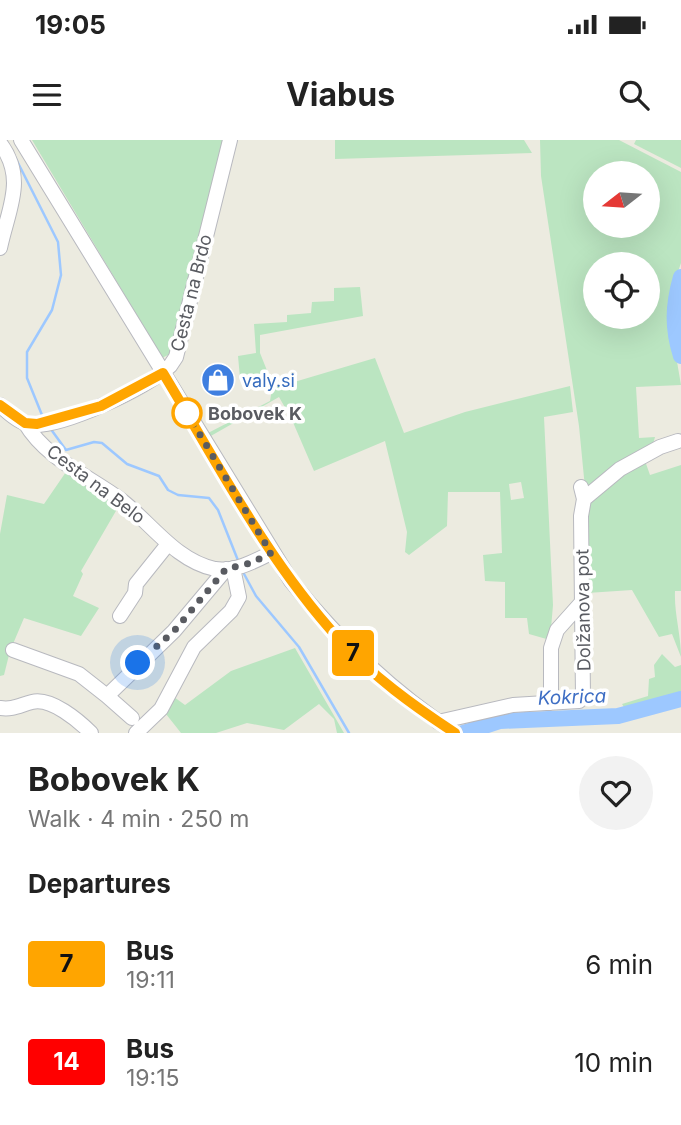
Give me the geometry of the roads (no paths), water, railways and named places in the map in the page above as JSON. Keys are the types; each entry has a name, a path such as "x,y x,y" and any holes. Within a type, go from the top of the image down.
{"street":[{"path":"22,140 163,373"},
{"name":"Cesta na Brdo","path":"230,140 176,357 163,373 271,553 340,641 388,684 455,733"},
{"path":"0,143 16,174 12,204 0,248"},
{"name":"Cesta na Belo","path":"0,405 31,424 101,406 163,373"},
{"name":"Cesta na Belo","path":"31,424 32,436 119,499 169,544 200,563 230,568"},
{"name":"Dolžanova pot","path":"438,722 513,705 579,701 583,697 582,493 660,447 678,441"},
{"path":"120,616 135,593 136,584 169,544"},
{"path":"107,695 174,631 230,568 251,563 271,553"},
{"path":"136,733 161,709 194,648 231,611 239,597 230,568"},
{"path":"551,703 551,648 557,630 582,602"},
{"path":"13,650 79,674 132,718"},
{"path":"0,708 11,710 43,701 65,713 91,733"}],"waterway":[{"path":"14,155 58,242 61,275 52,310 27,352 27,378 44,420"},
{"name":"Kokrica","path":"681,277 675,316 681,356"},
{"path":"50,428 66,450 94,442 102,443 127,464 159,476 168,490 178,495 209,498 218,510 239,563"},
{"path":"243,572 256,596 299,647 349,733"},
{"name":"Kokrica","path":"463,733 500,721 618,716 681,699"}],"place":[{"name":"valy.si","path":"218,380"},
{"name":"Bobovek K","path":"187,413"}]}
